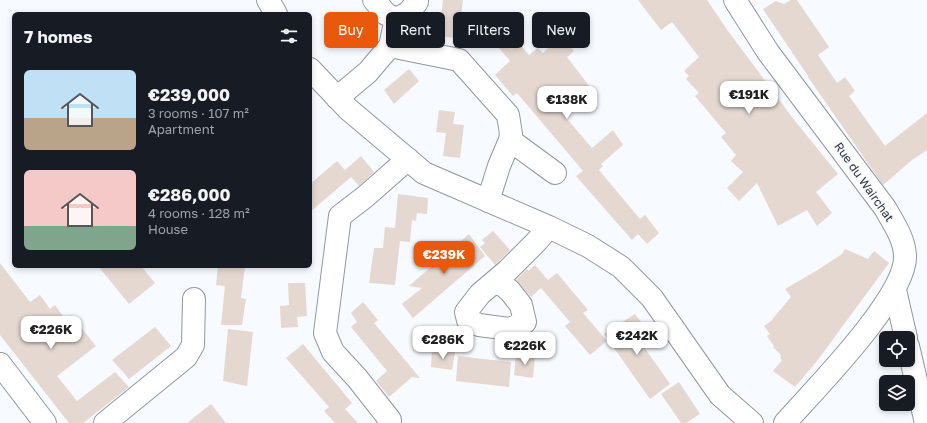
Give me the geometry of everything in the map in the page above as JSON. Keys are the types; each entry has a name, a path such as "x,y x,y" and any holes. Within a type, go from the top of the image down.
{"street":[{"path":"268,0 275,12"},
{"path":"374,0 386,14"},
{"path":"408,12 417,0"},
{"name":"Rue du Wairchat","path":"735,0 768,52 825,126 889,215 900,235 906,255 903,272 895,290 860,339 785,423"},
{"path":"337,98 368,72 388,48"},
{"path":"400,48 459,60 508,115 511,134 510,140 499,166 488,201"},
{"path":"312,70 348,109 424,172 488,201 549,226 588,246 621,267 652,298 720,395 752,423"},
{"path":"510,140 555,173"},
{"path":"390,420 357,378 334,352 325,333 340,216 366,196 408,159"},
{"path":"497,280 531,247 549,226"},
{"path":"895,290 904,331"},
{"path":"105,423 186,358 193,345 194,299"},
{"path":"0,364 45,423"},
{"path":"913,367 926,423"}],"building":[{"path":"443,0 463,0 462,12 453,12 453,38 445,37 445,12 442,12"},
{"path":"638,0 707,0 728,31 795,121 838,174 816,192 832,213 817,226 807,210 778,226 757,183 739,201 727,188 743,172 731,161 736,155 721,137 726,133 695,96 699,93 686,79 689,76 684,71 699,57 672,22 661,30"},
{"path":"791,0 797,0 829,47 818,55 837,83 845,77 855,91 849,96 885,146 927,113 927,150 912,160 883,185 763,9 776,1 784,4"},
{"path":"499,48 523,48 529,55 538,48 543,53 548,48 571,48 574,51 567,57 590,87 561,112 592,148 613,130 623,145 601,164 603,166 599,170 640,219 645,215 659,233 647,244 638,234 632,240 576,176 583,171 517,93 513,96 495,75 510,61"},
{"path":"409,69 419,81 394,104 384,90"},
{"path":"439,110 455,112 453,124 464,125 460,158 443,156 446,133 436,132"},
{"path":"361,156 374,172 359,186 345,170"},
{"path":"337,161 351,177 312,210 312,182"},
{"path":"398,194 428,198 427,214 417,213 416,221 412,220 410,242 400,241 395,285 369,283 374,248 383,248 385,227 395,228"},
{"path":"493,231 510,250 495,265 480,247 485,243 482,240"},
{"path":"469,234 485,256 413,318 402,304 422,288 409,286"},
{"path":"845,249 868,259 874,251 889,263 817,361 795,387 773,371 782,360 780,358 781,355 773,347 774,346 767,336 770,334 764,326 770,322 791,297 785,289 842,254"},
{"path":"0,263 30,302 40,295 50,309 55,305 65,319 71,315 96,346 57,376 77,401 115,372 129,387 83,423 69,423 0,335"},
{"path":"535,265 548,280 557,273 588,310 583,313 607,341 590,355 565,326 570,322 541,288 531,297 516,280 527,269 528,271"},
{"path":"100,268 143,268 155,283 129,304"},
{"path":"218,268 245,268 241,298 246,299 242,325 221,325 225,286 216,285"},
{"path":"288,283 305,283 307,316 297,317 298,327 281,328 280,306 289,305"},
{"path":"363,302 378,320 374,323 420,378 410,377 411,378 389,397 376,381 387,371 351,327 357,322 351,313"},
{"path":"635,314 647,330 637,337 670,384 650,399 604,334"},
{"path":"155,327 171,346 129,379 112,360"},
{"path":"228,329 253,332 247,386 223,381"},
{"path":"303,344 352,403 345,409 358,423 335,423 324,411 329,407 286,358"},
{"path":"432,350 455,352 452,370 431,367"},
{"path":"516,355 535,357 533,378 514,375"},
{"path":"458,356 511,362 509,387 456,381"},
{"path":"679,382 700,414 686,423 681,423 661,394"},
{"path":"211,404 226,423 187,423"}]}
